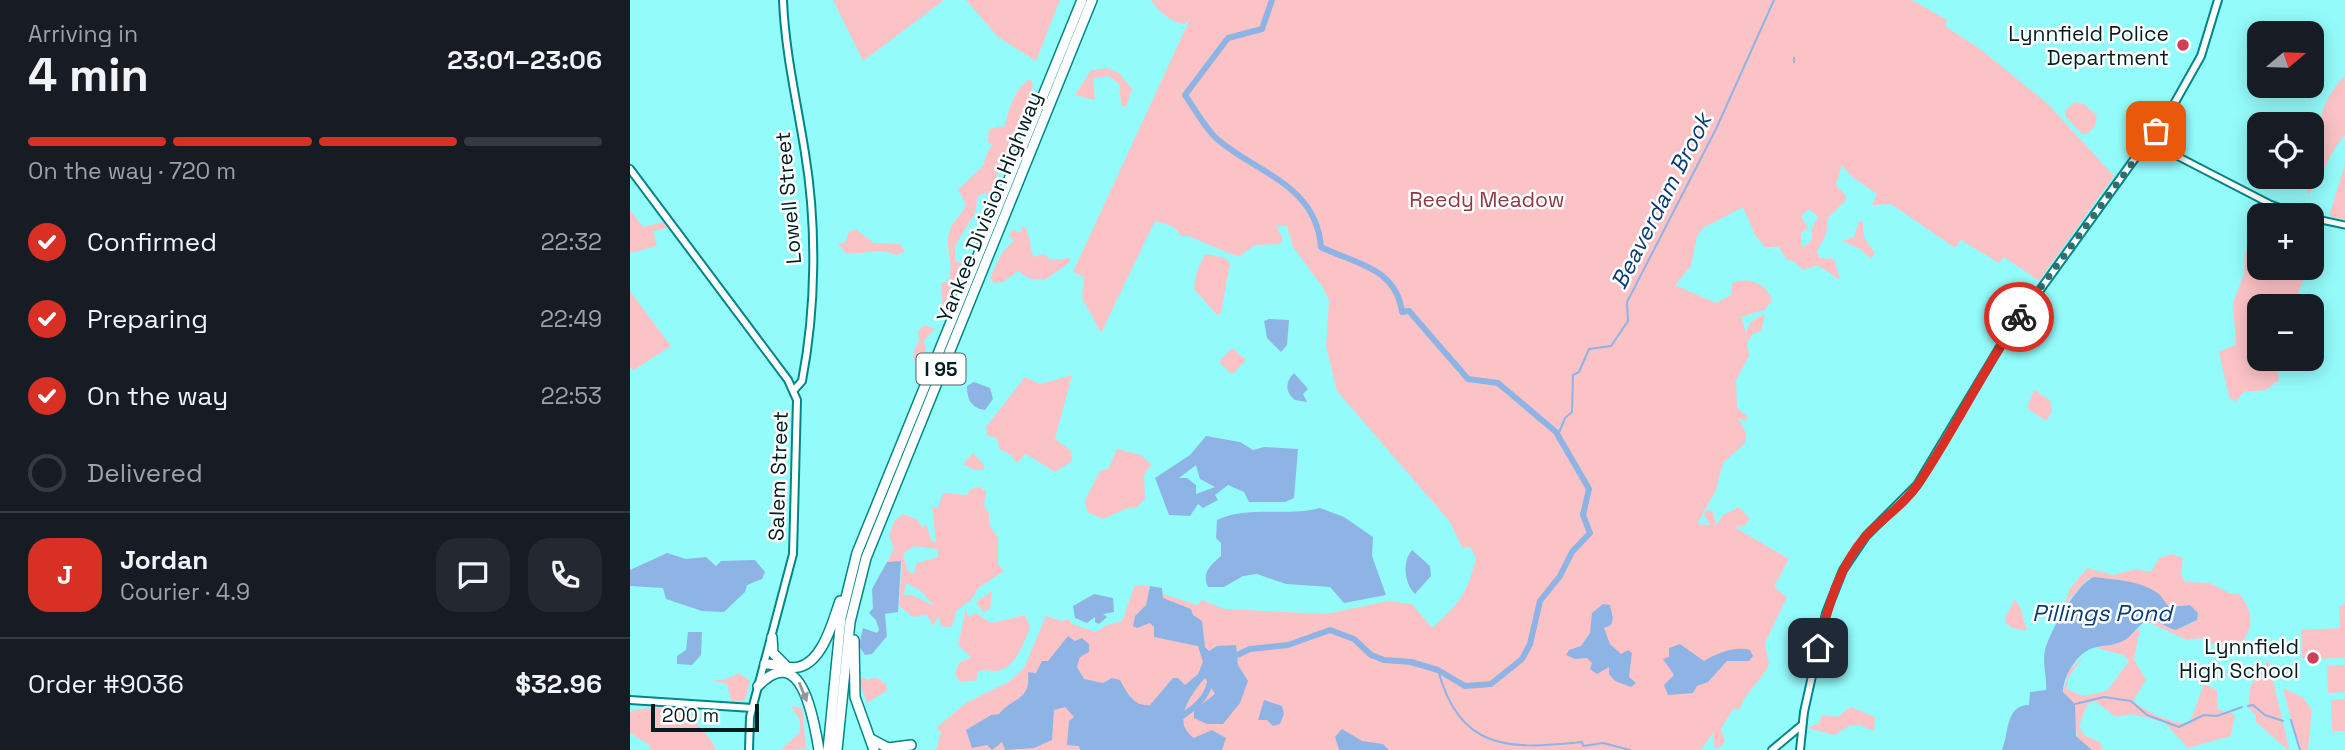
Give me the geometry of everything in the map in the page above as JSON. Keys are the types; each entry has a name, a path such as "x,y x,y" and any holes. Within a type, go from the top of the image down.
{"highway":[{"name":"Yankee Division Highway","path":"828,750 841,618 857,553 1082,0"},
{"name":"Yankee Division Highway","path":"837,750 850,622 873,536 1092,0"},
{"path":"758,686 769,676 808,663 822,645 857,553"},
{"path":"861,573 853,677 866,732 874,750"},
{"path":"772,637 774,655 803,688 819,750"},
{"path":"765,664 787,670"},
{"path":"866,732 882,747 911,745"}],"main road":[{"name":"Lowell Street","path":"783,0 786,41 806,155 814,292 802,381 794,390"},
{"path":"1800,750 1802,725 1828,609 1849,560 1866,536 1917,485 2004,340 2085,223 2148,142 2197,65 2217,1"},
{"name":"Salem Street","path":"630,169 794,390 798,410 793,547 752,708 749,750"},
{"path":"630,700 752,708"},
{"path":"1772,750 1802,725"}],"street":[{"path":"2148,142 2268,203"},
{"path":"2324,221 2345,225"}],"green space":[{"path":"833,0 944,0 863,61"},
{"path":"966,0 1060,0 1036,61 998,37"},
{"name":"Reedy Meadow","path":"1151,0 1912,0 1947,20 1945,26 1980,49 2048,104 2114,176 2039,281 2004,257 1999,263 1961,240 1955,248 1891,204 1872,205 1877,194 1851,176 1842,165 1836,185 1846,196 1846,200 1828,218 1826,234 1817,251 1819,258 1834,259 1840,280 1817,265 1803,270 1795,262 1786,259 1779,247 1765,247 1755,235 1743,207 1703,228 1697,236 1691,266 1675,285 1716,303 1731,295 1732,283 1751,281 1762,286 1772,301 1764,310 1741,317 1746,333 1750,323 1763,314 1765,316 1761,331 1753,334 1747,342 1749,356 1736,380 1737,408 1748,417 1745,421 1738,418 1746,433 1745,443 1723,463 1716,490 1697,524 1710,525 1704,515 1707,510 1713,511 1716,525 1723,515 1739,507 1750,519 1744,526 1734,527 1789,559 1774,587 1787,597 1765,643 1769,665 1745,697 1739,710 1734,708 1721,728 1725,742 1718,749 1714,746 1713,733 1701,750 936,750 941,731 936,728 966,703 1010,681 1024,668 1046,616 1062,621 1069,619 1072,624 1096,632 1107,625 1122,621 1135,585 1150,586 1148,589 1197,605 1202,600 1224,609 1326,614 1388,601 1412,604 1432,628 1461,597 1473,569 1476,557 1470,547 1462,548 1450,522 1337,391 1326,347 1329,300 1293,247 1287,226 1276,226 1283,239 1280,244 1255,245 1238,257 1188,236 1181,236 1174,227 1155,221 1101,333 1082,298 1084,277 1073,272 1190,19 1184,24 1175,21","holes":["1809,209 1818,217 1812,228 1812,240 1802,248 1801,233 1808,228 1801,216"]},
{"path":"1107,68 1119,73 1132,89 1126,107 1121,105 1119,84 1109,76 1093,78 1095,100 1075,95 1091,70"},
{"path":"2345,76 2345,135 2324,169 2322,112 2336,86"},
{"path":"1031,79 1033,86 1029,105 1002,163 979,226 980,214 988,198 986,192 977,197 976,211 955,246 955,261 960,263 964,260 943,310 941,284 949,280 950,274 948,235 966,204 958,190 983,166 988,150 993,145 988,142 989,129 1005,126 1010,106 1017,93 1025,82"},
{"path":"2075,102 2084,104 2097,116 2095,126 2087,134 2082,134 2066,117 2065,110"},
{"path":"2345,164 2345,220 2329,216"},
{"path":"630,210 643,227 663,222 668,228 653,231 657,246 630,253"},
{"path":"1863,221 1863,236 1875,253 1871,259 1860,249 1842,241 1854,237 1859,222"},
{"path":"1022,226 1027,229 1033,257 1044,254 1051,260 1070,258 1070,262 1045,280 1030,279 1018,271 1003,282 994,283 990,278 1002,253 1015,239 1008,237 1014,229 1021,233"},
{"path":"855,229 874,243 900,244 905,252 896,255 882,251 847,254 838,244 846,242 848,233"},
{"path":"2247,250 2247,280 2303,280 2298,294 2247,294 2247,371 2277,371 2279,380 2266,390 2244,392 2235,402 2229,397 2219,352 2236,344 2233,303 2244,274"},
{"path":"1205,254 1225,258 1230,263 1221,313 1217,315 1194,289 1196,274"},
{"path":"630,291 671,346 634,370 630,368"},
{"path":"925,325 935,329 924,340 926,351 913,362 915,347 919,341 918,331"},
{"path":"1232,348 1246,360 1232,374 1219,362"},
{"path":"1072,375 1055,439 1071,451 1072,461 1055,472 1026,454 1016,463 1011,455 1000,449 996,438 987,435 986,427 1025,377 1040,384"},
{"path":"2034,390 2050,400 2052,412 2046,421 2027,408"},
{"path":"1117,449 1141,455 1151,464 1144,475 1145,499 1137,507 1125,509 1103,519 1087,512 1085,500 1100,471 1109,468"},
{"path":"973,453 984,465 983,470 975,470 963,464"},
{"path":"979,487 986,491 984,505 989,514 989,525 998,537 998,564 1004,571 978,588 972,599 956,611 952,627 941,626 938,616 933,626 927,615 913,617 899,606 902,562 887,562 894,549 889,535 895,520 903,514 918,520 922,528 926,524 931,540 936,543 932,506 938,508 943,493 967,495 971,489","holes":["914,546 937,549 938,557 917,563 913,574 908,571 903,554","906,583 921,591 934,606 912,595 904,595"]},
{"path":"2171,554 2183,558 2181,574 2185,582 2210,583 2229,593 2239,594 2245,601 2250,625 2244,640 2238,646 2229,651 2199,638 2187,640 2148,622 2154,620 2181,627 2197,620 2198,614 2189,605 2169,607 2159,595 2115,579 2089,578 2069,600 2061,618 2069,590 2087,568 2113,575 2136,569 2151,572 2159,558"},
{"path":"992,591 990,609 983,612 976,602"},
{"path":"2015,599 2021,609 2027,631 2012,628 2006,623 2005,618"},
{"path":"2345,603 2345,658 2302,659 2301,630 2340,628 2339,607"},
{"path":"966,609 968,617 976,613 991,623 1025,615 1030,627 1019,652 1006,668 980,671 977,672 977,680 960,682 955,674 959,663 971,657 958,645"},
{"path":"2140,628 2134,660 2146,680 2133,701 2169,720 2190,722 2204,684 2217,690 2217,709 2235,714 2231,736 2188,748 2164,722 2132,714 2116,717 2095,701 2087,705 2079,726 2084,735 2100,742 2103,750 2092,750 2078,739 2070,700 2063,692 2069,670 2084,656 2068,678 2067,689 2083,696 2107,691 2129,661 2124,655 2096,648 2118,643"},
{"path":"2268,660 2288,750 2256,722 2256,716 2248,707 2250,687"},
{"path":"2345,665 2345,692 2328,693 2327,666"},
{"path":"739,673 750,681 745,700 732,702 727,684 712,680 724,680"},
{"path":"861,677 868,680 876,677 886,684 888,690 867,703 859,681"},
{"path":"2283,688 2302,697 2312,709 2308,750 2299,750"},
{"path":"2345,699 2345,731 2332,731 2331,700"},
{"path":"791,706 802,708 806,749 781,750 800,732 800,720"},
{"path":"1851,707 1875,717 1874,731 1860,725 1849,726 1835,735 1807,728 1819,723 1822,715 1837,717"},
{"path":"658,708 689,711 716,750 651,750 649,745 630,733 630,712"}],"water":[{"path":"1289,320 1287,345 1281,352 1267,338 1264,321"},
{"path":"1294,373 1308,389 1303,394 1307,402 1295,400 1289,394 1288,383"},
{"path":"974,382 990,388 993,399 985,410 973,405 969,399 967,386"},
{"path":"1206,436 1240,442 1253,450 1264,447 1298,449 1294,498 1285,502 1249,502 1244,492 1228,485 1215,495 1218,500 1203,508 1198,504 1190,516 1169,515 1155,478 1190,455","holes":["1196,465 1200,479 1215,487 1196,494 1196,485 1187,478 1179,478"]},
{"path":"1320,508 1344,517 1373,537 1372,556 1386,595 1344,603 1330,587 1286,584 1257,574 1243,576 1224,587 1208,587 1206,573 1221,556 1221,543 1216,538 1217,520 1242,513 1294,512"},
{"path":"1412,550 1430,566 1431,576 1415,594 1408,584 1406,572 1407,560"},
{"path":"667,553 686,559 706,557 716,566 721,561 755,560 765,572 762,579 747,585 745,592 724,612 702,611 666,599 663,588 630,586 630,570"},
{"path":"901,561 898,612 885,614 887,636 872,654 865,655 859,646 863,628 877,633 879,630 876,620 869,613 873,608 872,589 887,562"},
{"name":"Pillings Pond","path":"2094,577 2128,581 2152,589 2169,607 2190,605 2198,613 2197,620 2176,630 2157,622 2145,622 2125,640 2087,650 2077,659 2066,679 2063,692 2075,704 2076,736 2092,750 2002,750 2012,715 2021,706 2029,705 2030,692 2046,690 2045,650 2058,621 2072,598"},
{"path":"1150,586 1162,588 1163,598 1191,609 1193,615 1202,621 1205,647 1209,651 1217,646 1236,645 1238,665 1248,681 1240,703 1223,724 1207,724 1194,718 1194,704 1202,704 1215,694 1205,678 1189,699 1184,716 1187,731 1194,738 1212,730 1226,738 1222,750 1080,750 1079,746 1067,745 1069,721 1074,717 1065,707 1054,710 1052,740 1034,748 1005,750 1002,742 992,750 987,745 972,748 966,730 991,715 999,714 1020,697 1027,688 1028,672 1036,673 1042,661 1048,661 1068,636 1075,641 1082,638 1089,644 1089,652 1080,657 1077,667 1084,679 1103,683 1112,678 1120,680 1128,694 1140,704 1150,705 1173,678 1178,678 1185,685 1198,674 1203,662 1198,646 1154,637 1154,627 1150,623 1137,628 1133,626 1135,616 1146,605"},
{"path":"1094,594 1113,598 1114,612 1103,614 1107,617 1099,624 1095,622 1095,617 1087,623 1075,618 1073,606"},
{"path":"1603,604 1610,605 1613,618 1611,625 1604,628 1610,644 1621,654 1628,650 1632,653 1629,677 1636,683 1631,687 1615,681 1609,674 1609,667 1597,674 1590,669 1592,663 1587,658 1575,659 1566,655 1569,650 1581,646 1590,633 1592,613"},
{"path":"688,632 702,632 701,655 692,665 677,664 677,656 686,650"},
{"path":"1680,644 1704,661 1720,653 1738,649 1750,650 1753,656 1749,661 1727,661 1708,682 1697,686 1693,693 1668,695 1664,685 1674,675 1663,659 1669,657 1669,648"},
{"path":"1264,700 1282,706 1284,714 1280,724 1273,726 1267,720 1258,720"},
{"path":"1342,729 1362,741 1383,744 1389,750 1339,750 1335,737"}],"waterway":[{"path":"1233,657 1250,649 1288,645 1330,630 1354,639 1371,655 1384,660 1411,662 1438,670 1465,686 1491,684 1522,659 1530,644 1540,601 1560,576 1572,552 1590,533 1583,515 1589,489 1556,432 1498,383 1468,379 1409,311 1402,312 1392,285 1383,276 1321,247 1317,226 1308,208 1296,194 1217,139 1185,95 1228,38 1262,29 1272,0"},
{"name":"Beaverdam Brook","path":"1558,435 1565,418 1572,412 1573,375 1579,372 1589,349 1611,346 1628,321 1627,302 1716,129 1774,0"},
{"path":"1438,670 1447,696 1459,716 1473,730 1490,739 1509,744 1531,745 1582,742 1583,746 1603,743 1630,750"},
{"path":"1177,720 1202,699 1210,682"},
{"path":"2075,704 2104,697 2131,701 2147,715 2179,727 2204,715 2217,716 2242,707"},
{"path":"2248,706 2253,705 2265,715 2283,721"},
{"path":"2291,720 2300,750"}],"way so far":[{"path":"2019,317 2085,223 2156,131"}],"place":[{"name":"Lynnfield Police Department","path":"2183,45"},
{"name":"Lynnfield High School","path":"2313,658"}],"route":[{"path":"1818,648 1833,592 1849,560 1866,536 1910,495 1917,485 1990,360 2019,317"}]}
